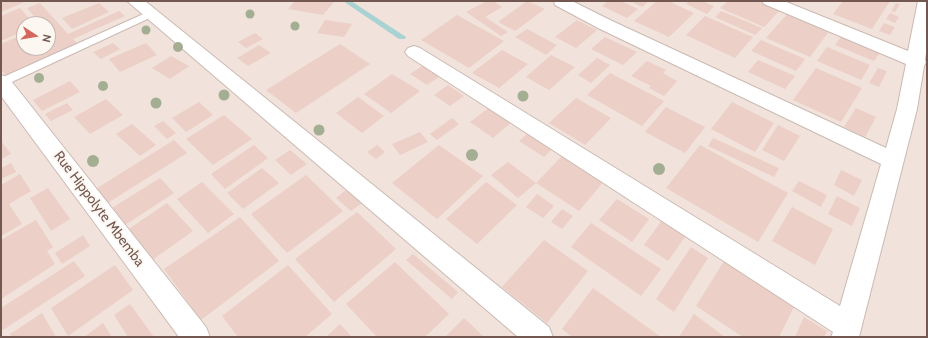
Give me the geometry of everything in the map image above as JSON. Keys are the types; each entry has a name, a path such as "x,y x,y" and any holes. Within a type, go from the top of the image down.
{"street":[{"path":"561,1 604,24 894,161"},
{"path":"770,1 916,62"},
{"path":"414,52 846,331 908,109 926,1"},
{"path":"143,7 539,337"},
{"name":"Rue Hippolyte Mbemba","path":"1,83 196,337"}],"lane":[{"path":"1,83 143,7"}],"shaded area":[{"path":"1,1 927,1 927,337 1,337"}],"building":[{"path":"1,1 27,1 1,12"},
{"path":"295,1 335,1 323,15 288,9"},
{"path":"487,1 493,1 502,7 485,17 508,32 501,36 466,12"},
{"path":"527,1 545,9 515,31 498,22"},
{"path":"608,1 621,1 638,9 627,18 602,6"},
{"path":"630,1 649,1 642,7"},
{"path":"657,1 668,1 694,13 669,37 634,21"},
{"path":"689,1 702,1 714,6 707,14 686,4"},
{"path":"728,1 758,1 780,10 764,27 720,8"},
{"path":"843,1 890,1 872,29 833,14"},
{"path":"40,3 52,16 34,16 27,8"},
{"path":"99,3 109,12 72,29 62,18"},
{"path":"896,3 900,4 895,12 891,11"},
{"path":"20,8 27,16 16,16 16,34 1,41 1,16"},
{"path":"119,11 125,16 73,39 78,44 56,54 56,21 68,34"},
{"path":"721,11 762,28 755,35 715,17"},
{"path":"788,13 830,30 810,57 766,38"},
{"path":"890,13 899,17 895,23 886,19"},
{"path":"457,15 504,41 469,68 421,40"},
{"path":"705,16 753,37 735,58 686,35"},
{"path":"325,20 352,24 344,37 317,33"},
{"path":"577,20 597,30 576,48 555,37"},
{"path":"884,23 895,27 890,35 879,31"},
{"path":"527,29 557,45 546,55 515,37"},
{"path":"255,33 263,39 246,48 238,42"},
{"path":"842,35 881,51 874,61 835,45"},
{"path":"16,37 16,56 52,56 7,77 1,69 1,44"},
{"path":"605,37 637,52 623,65 591,49"},
{"path":"761,40 805,59 796,71 751,51"},
{"path":"113,43 120,49 101,59 93,52"},
{"path":"146,43 157,55 120,72 109,59"},
{"path":"340,44 370,64 296,113 266,90"},
{"path":"259,45 271,53 248,66 237,58"},
{"path":"827,47 870,65 861,80 817,61"},
{"path":"502,50 528,64 499,88 472,73"},
{"path":"551,55 575,67 549,90 526,77"},
{"path":"171,56 189,66 170,79 152,68"},
{"path":"597,58 610,65 591,83 578,75"},
{"path":"758,60 795,76 785,89 748,72"},
{"path":"647,61 666,70 663,73 677,81 664,96 649,88 651,86 631,76"},
{"path":"425,64 442,75 427,85 410,74"},
{"path":"816,68 862,88 841,122 793,100"},
{"path":"878,68 887,71 879,87 869,83"},
{"path":"610,73 664,101 642,126 587,95"},
{"path":"392,74 420,91 391,113 364,94"},
{"path":"70,81 80,92 42,111 33,100"},
{"path":"448,85 464,96 450,106 434,95"},
{"path":"358,97 384,116 362,133 336,113"},
{"path":"576,98 611,118 585,145 549,123"},
{"path":"106,99 123,115 90,134 74,117"},
{"path":"199,102 213,115 186,132 172,118"},
{"path":"732,102 774,123 755,152 711,129"},
{"path":"67,103 73,110 51,121 45,114"},
{"path":"490,107 512,122 493,138 470,122"},
{"path":"666,107 705,127 685,153 645,132"},
{"path":"856,108 876,117 865,137 844,127"},
{"path":"224,115 252,139 213,165 186,139"},
{"path":"452,118 459,124 437,140 430,134"},
{"path":"163,121 176,133 167,139 154,126"},
{"path":"132,124 156,145 140,156 116,134"},
{"path":"778,125 800,136 784,161 762,150"},
{"path":"420,132 428,142 400,155 392,144"},
{"path":"528,133 553,148 544,157 519,141"},
{"path":"713,138 779,168 774,177 708,146"},
{"path":"174,140 187,153 106,204 94,190"},
{"path":"1,141 11,154 1,159"},
{"path":"254,145 268,158 225,189 211,174"},
{"path":"377,145 385,152 376,159 367,152"},
{"path":"439,145 483,176 437,219 392,183"},
{"path":"700,145 788,193 758,242 666,188"},
{"path":"290,150 307,164 291,175 275,160"},
{"path":"563,155 605,180 579,211 536,183"},
{"path":"508,162 536,183 518,198 491,175"},
{"path":"11,163 16,172 1,179 1,168"},
{"path":"262,168 279,183 243,209 227,193"},
{"path":"841,170 862,180 854,196 834,185"},
{"path":"20,174 31,191 9,204 22,224 1,236 1,185"},
{"path":"306,175 343,211 287,253 251,214"},
{"path":"160,178 174,193 125,225 112,208"},
{"path":"799,181 827,195 821,207 792,191"},
{"path":"202,182 234,214 208,233 177,199"},
{"path":"486,182 517,205 477,244 446,219"},
{"path":"48,188 70,219 51,231 30,198"},
{"path":"346,190 362,203 351,211 336,198"},
{"path":"537,194 554,206 543,218 526,207"},
{"path":"837,196 860,208 852,226 828,214"},
{"path":"617,199 649,219 632,242 599,220"},
{"path":"167,203 193,231 148,263 123,233"},
{"path":"792,207 833,229 815,265 772,241"},
{"path":"562,209 573,216 562,229 551,222"},
{"path":"357,212 396,249 334,302 295,259"},
{"path":"240,217 279,261 201,320 164,269"},
{"path":"663,219 687,234 668,261 644,245"},
{"path":"36,220 53,247 47,251 55,264 1,299 1,240"},
{"path":"591,223 661,269 641,296 571,247"},
{"path":"83,235 90,246 62,264 55,253"},
{"path":"544,240 588,271 547,323 502,287"},
{"path":"691,247 708,258 674,312 656,299"},
{"path":"413,254 458,292 452,299 406,260"},
{"path":"74,261 85,276 3,330 1,327 1,308"},
{"path":"724,261 795,305 779,337 743,337 696,306"},
{"path":"395,262 449,314 425,337 377,337 346,304"},
{"path":"115,265 133,290 68,336 51,308"},
{"path":"288,265 332,314 305,337 238,337 222,316"},
{"path":"593,288 661,337 572,337 562,329"},
{"path":"130,304 154,337 128,337 114,315"},
{"path":"42,313 56,337 12,337 10,334"},
{"path":"694,314 725,337 679,337"},
{"path":"804,317 827,331 824,337 795,337"},
{"path":"464,318 484,337 445,337"},
{"path":"103,323 112,337 84,337"},
{"path":"340,324 352,337 326,337"}],"waterway":[{"path":"346,1 402,37"}]}
